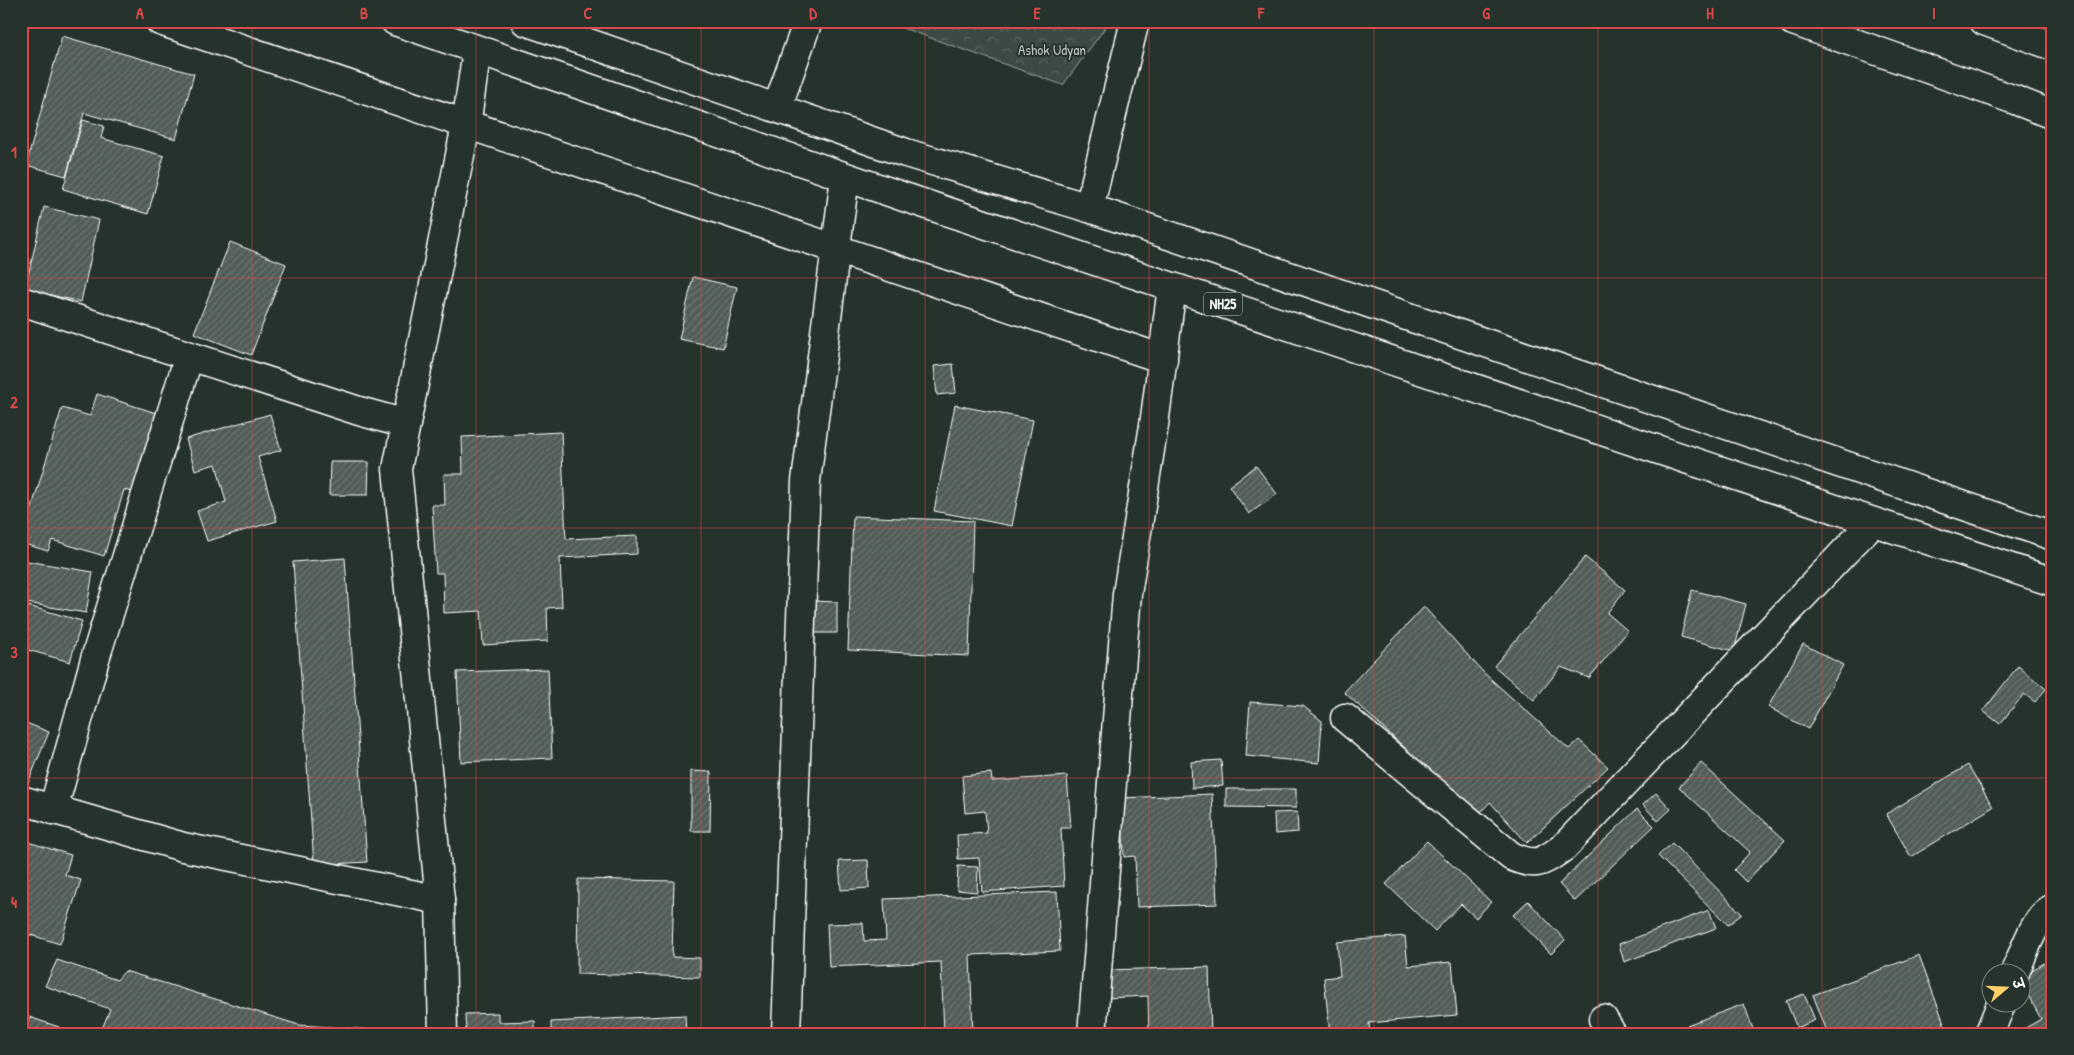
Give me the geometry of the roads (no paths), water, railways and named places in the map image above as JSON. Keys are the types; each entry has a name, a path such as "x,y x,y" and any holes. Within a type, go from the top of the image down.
{"street":[{"path":"160,21 1163,359"},
{"name":"NH25","path":"395,21 845,177 2053,582"},
{"path":"525,21 906,153 1089,208 2053,536"},
{"path":"777,108 808,21"},
{"path":"1089,208 1135,21"},
{"path":"1793,21 2053,115"},
{"path":"1984,21 2053,46"},
{"path":"443,1034 440,900 397,469 466,125 477,50"},
{"path":"786,1034 806,481 845,177"},
{"path":"1092,1034 1127,594 1163,359 1172,287"},
{"path":"21,301 359,411 406,424"},
{"path":"52,810 95,659 189,356"},
{"path":"1345,718 1511,856 1527,863 1544,861 1564,846 1873,522"},
{"path":"21,800 182,848 440,900"},
{"path":"2020,962 2036,926 2049,910 2053,908"},
{"path":"1988,1034 1998,1012"}],"park label":[{"name":"Ashok Udyan","path":"1052,50"}]}
